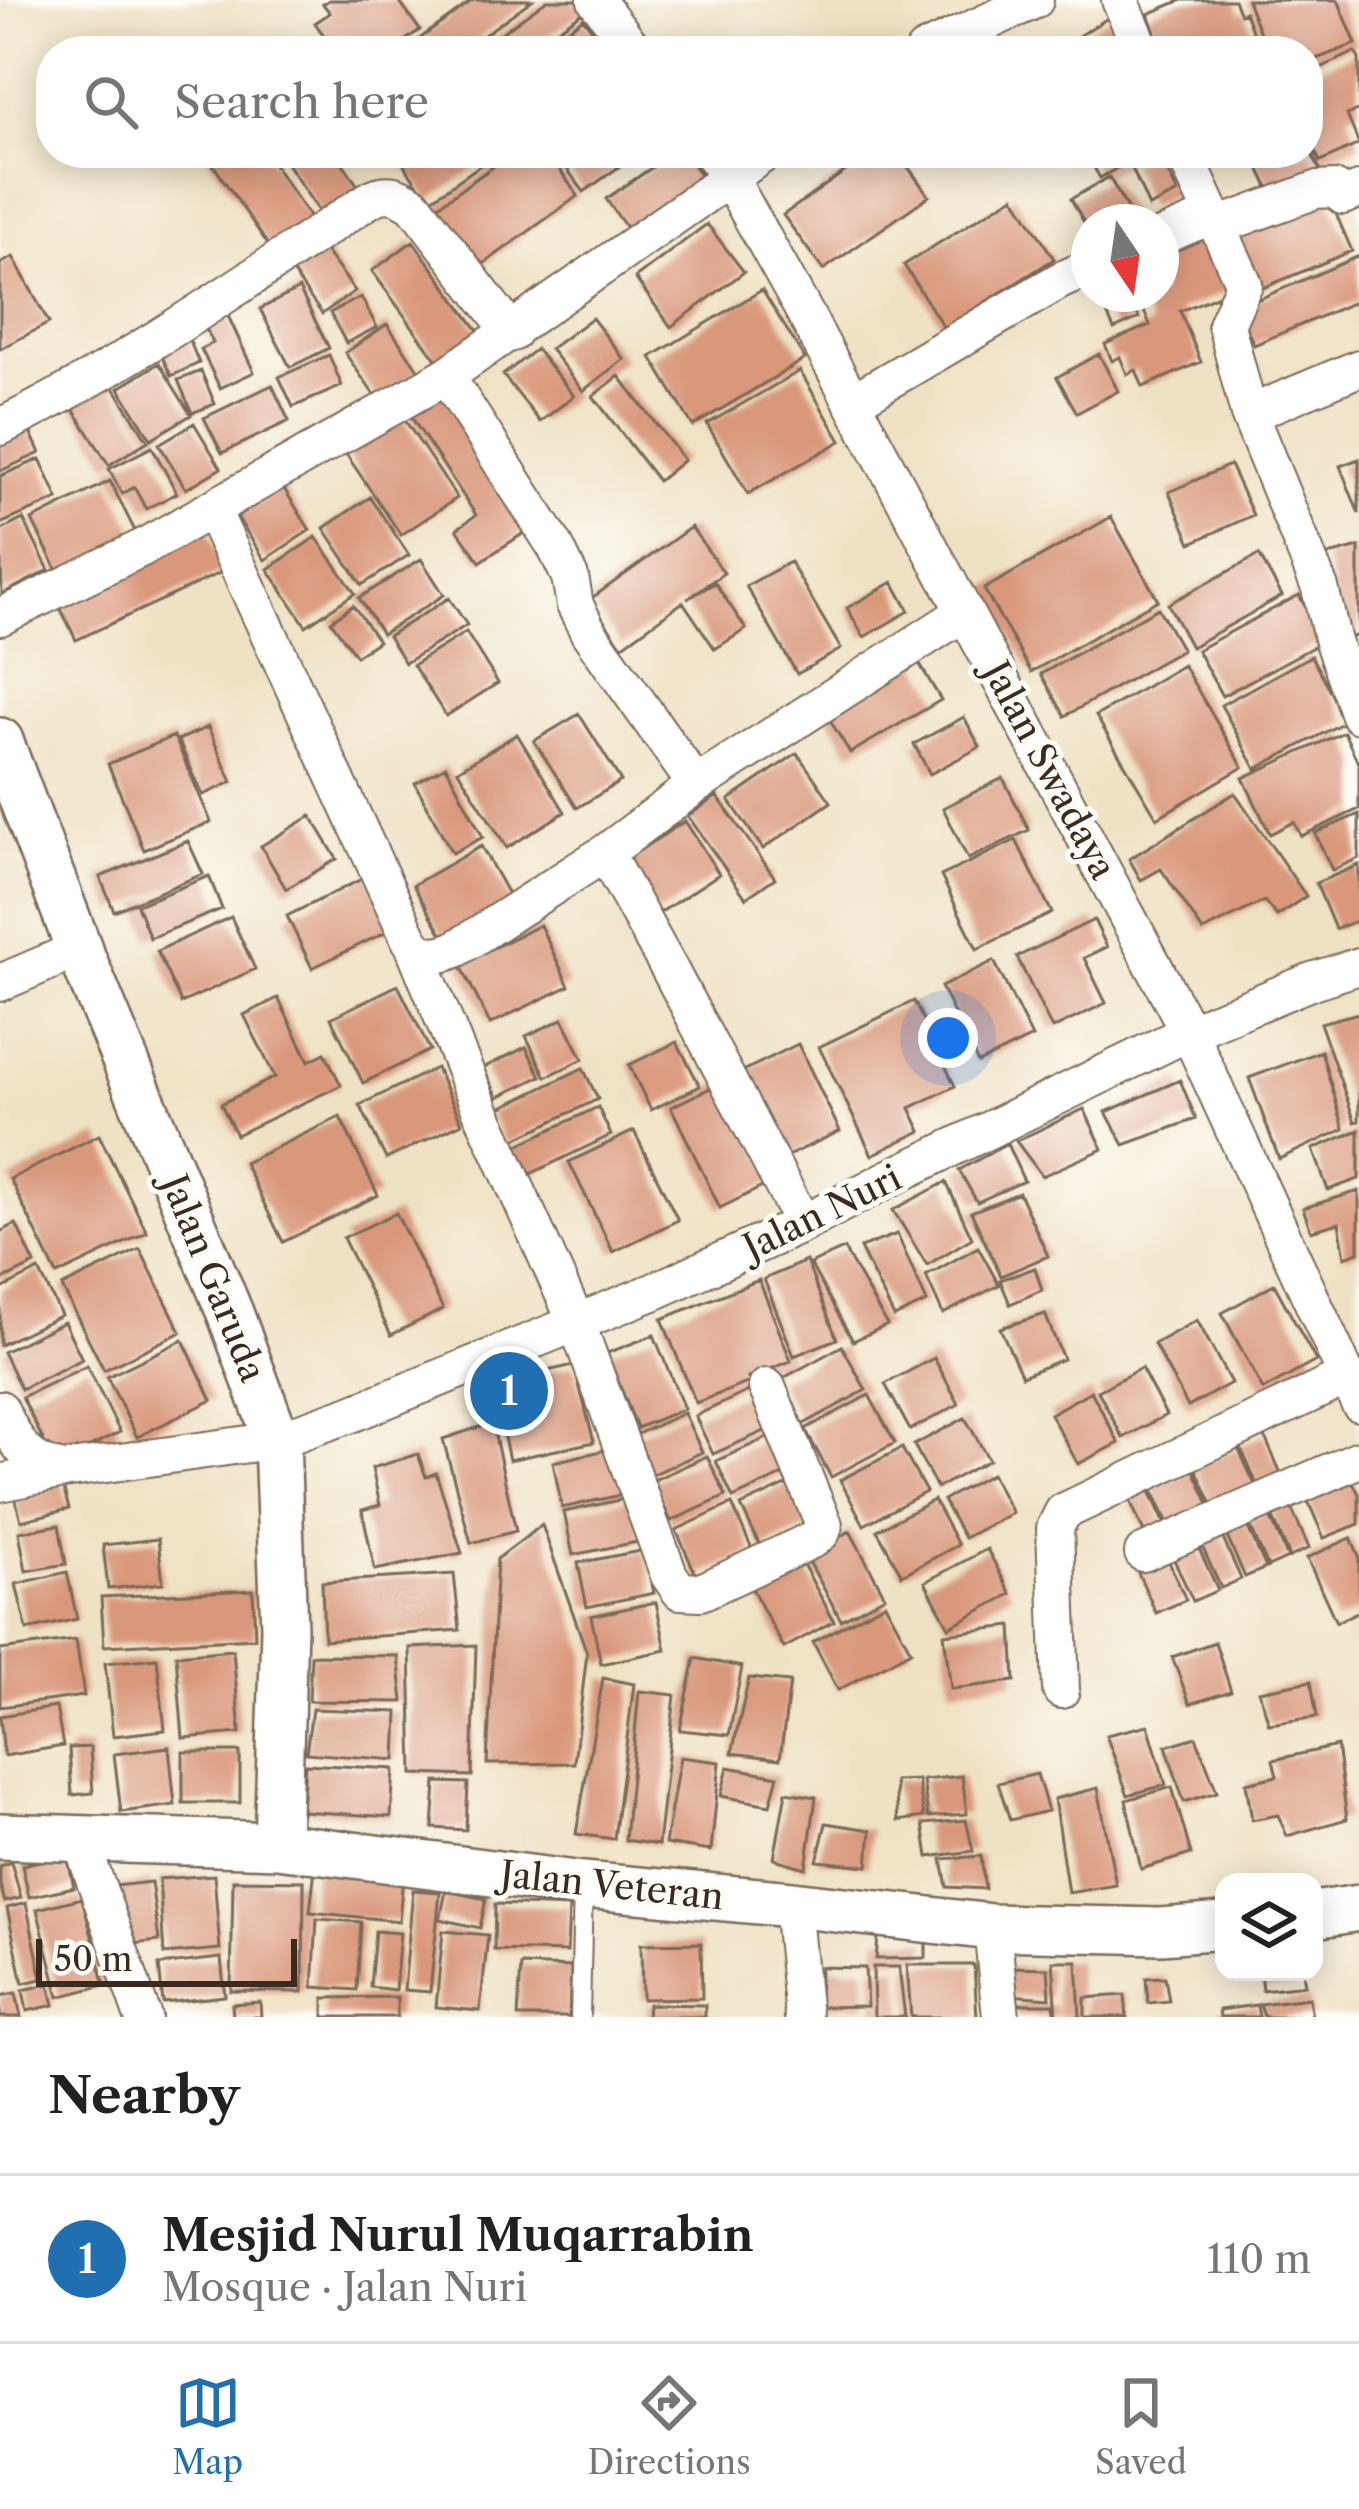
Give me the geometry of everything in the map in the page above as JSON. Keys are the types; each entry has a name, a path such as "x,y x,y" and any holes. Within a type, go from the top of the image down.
{"street":[{"path":"596,0 623,36"},
{"path":"1120,0 1134,36"},
{"path":"951,36 1010,4"},
{"path":"0,617 144,548 446,376 512,333 716,168"},
{"name":"Jalan Swadaya","path":"722,168 1189,1032 1353,1389"},
{"path":"1191,168 1244,284 1226,325 1249,414 1320,588 1359,715"},
{"path":"1179,231 1316,190 1334,189 1342,196 1359,190"},
{"path":"0,427 119,362 369,200 387,193 414,206 512,333"},
{"path":"852,402 1071,276"},
{"path":"1249,414 1359,368"},
{"path":"446,376 555,546 589,633 696,784"},
{"path":"212,510 414,947 578,1324 669,1575 680,1591 701,1592 822,1532 824,1525 767,1387"},
{"path":"414,947 434,956 456,949 605,854 696,784 965,612"},
{"name":"Jalan Garuda","path":"0,741 277,1440 284,1628 277,1845"},
{"path":"605,854 803,1224"},
{"path":"0,983 79,949"},
{"name":"Jalan Nuri","path":"0,1484 63,1470 277,1440 351,1414 578,1324 803,1224 1189,1032 1312,980 1359,966"},
{"path":"1061,1690 1055,1528 1063,1512 1353,1389"},
{"path":"0,1409 19,1447 36,1461 63,1470"},
{"path":"1143,1553 1359,1459"},
{"name":"Jalan Veteran","path":"0,1836 277,1845 583,1885 992,1928 1161,1931 1215,1927"},
{"path":"80,1838 142,2017"},
{"path":"792,1904 803,2017"},
{"path":"1323,1914 1359,1908"},
{"path":"992,1928 1001,2017"}],"lane":[{"path":"580,2017 583,1885"}],"building":[{"path":"329,0 398,0 420,30 411,36 324,36 315,23 330,13 323,4"},
{"path":"473,0 532,0 483,36 424,36"},
{"path":"547,0 583,0 589,8 548,36 497,36"},
{"path":"1182,0 1234,0 1240,14 1245,12 1254,36 1156,36 1148,14"},
{"path":"1247,0 1338,0 1356,44 1323,56 1323,36 1261,36"},
{"path":"583,18 597,36 558,36"},
{"path":"1108,18 1119,36 1078,36"},
{"path":"1355,52 1359,59 1359,109 1347,115 1359,144 1323,161 1323,67"},
{"path":"215,168 276,168 312,221 271,249"},
{"path":"290,168 346,168 360,189 321,215"},
{"path":"406,168 476,168 429,201"},
{"path":"491,168 558,168 578,196 479,267 436,207"},
{"path":"566,168 617,168 584,192"},
{"path":"651,168 695,168 705,182 630,233 606,199"},
{"path":"850,168 909,168 929,196 823,270 783,215"},
{"path":"1094,168 1117,168 1100,178"},
{"path":"1132,168 1166,168 1178,193 1148,204"},
{"path":"1259,168 1319,168 1325,181 1276,204"},
{"path":"1109,177 1124,204 1074,204 1071,199"},
{"path":"1327,193 1352,251 1258,290 1233,231"},
{"path":"1014,196 1054,259 944,328 904,265"},
{"path":"707,224 744,272 671,327 635,278"},
{"path":"1212,231 1236,288 1180,311 1201,362 1143,387 1136,370 1127,374 1120,357 1112,361 1105,344 1150,325 1145,312 1179,312 1179,245"},
{"path":"413,241 482,336 441,366 372,271"},
{"path":"324,249 355,291 322,314 292,272"},
{"path":"1359,256 1359,300 1254,345 1238,308"},
{"path":"13,257 49,323 0,349 0,264"},
{"path":"299,289 329,348 290,367 260,309"},
{"path":"762,290 805,359 693,426 651,357"},
{"path":"361,297 377,327 346,343 330,313"},
{"path":"223,305 254,372 220,388 201,349 213,343 200,316"},
{"path":"1106,312 1136,312 1139,318 1114,329"},
{"path":"592,318 624,359 583,391 550,349"},
{"path":"387,324 419,371 377,399 345,353"},
{"path":"188,337 199,363 171,376 159,350"},
{"path":"536,349 574,396 540,422 503,375"},
{"path":"1099,354 1118,391 1077,413 1057,377"},
{"path":"329,355 342,386 293,407 279,377"},
{"path":"159,363 191,415 151,439 119,388"},
{"path":"201,371 215,404 192,413 178,380"},
{"path":"800,371 841,441 748,494 707,424"},
{"path":"619,376 684,460 658,481 593,396"},
{"path":"109,380 148,441 109,465 70,404"},
{"path":"272,385 289,421 222,453 204,418"},
{"path":"439,387 533,527 480,562 457,529 476,515 406,409"},
{"path":"398,410 457,498 401,535 342,448"},
{"path":"26,423 40,453 0,471 0,435"},
{"path":"194,423 221,468 186,489 159,444"},
{"path":"152,447 177,493 146,509 134,487 122,494 109,469"},
{"path":"40,459 58,499 0,524 0,476"},
{"path":"1359,459 1359,514 1340,466"},
{"path":"1230,465 1253,515 1191,543 1169,492"},
{"path":"110,481 137,535 59,574 32,520"},
{"path":"283,487 310,530 265,560 237,517"},
{"path":"370,497 409,555 362,585 324,528"},
{"path":"1111,517 1158,600 1031,672 984,589"},
{"path":"23,519 49,570 2,594 0,531"},
{"path":"205,525 226,570 76,640 54,595"},
{"path":"691,527 724,573 687,599 715,583 746,629 715,649 683,602 622,646 589,600"},
{"path":"316,537 355,593 306,626 268,569"},
{"path":"1359,547 1359,635 1346,639 1325,556"},
{"path":"1259,555 1282,596 1191,647 1168,604"},
{"path":"421,559 444,595 382,634 359,598"},
{"path":"790,562 841,649 797,674 746,586"},
{"path":"893,582 909,611 864,637 847,608"},
{"path":"1299,595 1324,641 1222,696 1197,650"},
{"path":"449,598 467,625 405,663 388,636"},
{"path":"353,605 378,641 356,656 331,621"},
{"path":"1158,608 1182,650 1065,716 1041,674"},
{"path":"466,632 498,683 446,716 413,665"},
{"path":"913,653 941,700 850,753 822,707"},
{"path":"1311,656 1346,721 1256,769 1221,705"},
{"path":"1183,665 1243,767 1157,818 1096,716"},
{"path":"579,714 621,781 577,808 534,741"},
{"path":"964,717 980,747 930,774 914,744"},
{"path":"208,727 232,782 203,795 178,740"},
{"path":"1344,732 1359,765 1359,809 1301,836 1294,822 1270,834 1243,778"},
{"path":"517,734 565,812 507,848 458,770"},
{"path":"174,736 211,822 144,850 108,764"},
{"path":"797,753 831,802 763,849 729,800"},
{"path":"446,766 483,837 452,853 415,783"},
{"path":"1003,778 1029,830 968,859 943,808"},
{"path":"1235,793 1306,896 1277,916 1264,901 1203,931 1161,869 1141,880 1129,859"},
{"path":"717,796 775,878 746,898 688,816"},
{"path":"1359,814 1359,858 1332,870 1315,833"},
{"path":"311,816 337,859 286,889 261,846"},
{"path":"685,821 719,874 658,914 623,861"},
{"path":"1016,840 1052,913 977,949 941,876"},
{"path":"188,841 203,874 114,911 100,877"},
{"path":"481,846 512,901 445,939 413,885"},
{"path":"1359,865 1359,920 1335,929 1316,883"},
{"path":"372,874 398,926 312,968 287,916"},
{"path":"209,876 222,909 150,938 137,905"},
{"path":"231,917 255,969 181,1003 157,951"},
{"path":"1094,920 1107,947 1084,958 1106,1003 1052,1029 1017,957"},
{"path":"540,925 569,986 490,1024 460,964"},
{"path":"994,961 1032,1037 978,1063 941,987"},
{"path":"398,985 430,1050 363,1083 331,1018"},
{"path":"278,998 309,1061 325,1053 341,1085 236,1135 221,1104 275,1077 244,1015"},
{"path":"914,1001 955,1086 910,1108 921,1131 872,1155 819,1047"},
{"path":"1359,1013 1359,1121 1355,1122 1320,1023"},
{"path":"563,1019 583,1059 546,1077 526,1036"},
{"path":"677,1042 700,1086 651,1110 629,1065"},
{"path":"798,1044 840,1131 777,1161 735,1075"},
{"path":"526,1047 541,1076 498,1097 483,1068"},
{"path":"1321,1051 1344,1129 1279,1159 1249,1078"},
{"path":"436,1068 462,1123 386,1159 360,1105"},
{"path":"583,1068 598,1099 505,1144 490,1113"},
{"path":"1180,1080 1196,1119 1124,1145 1106,1112"},
{"path":"725,1081 774,1181 720,1208 671,1107"},
{"path":"598,1107 611,1135 520,1179 506,1151"},
{"path":"1084,1109 1103,1149 1042,1176 1016,1141"},
{"path":"340,1117 378,1195 283,1242 244,1163"},
{"path":"1359,1130 1359,1179 1328,1190 1313,1149"},
{"path":"634,1131 678,1220 613,1252 569,1162"},
{"path":"99,1135 147,1232 57,1275 10,1179"},
{"path":"1007,1144 1024,1181 977,1202 959,1170"},
{"path":"946,1182 972,1238 927,1265 893,1210"},
{"path":"1359,1191 1359,1252 1345,1257 1339,1223 1311,1231 1303,1208"},
{"path":"1019,1193 1048,1256 1001,1276 971,1212"},
{"path":"396,1213 443,1309 391,1335 343,1238"},
{"path":"16,1224 35,1264 0,1281 0,1232"},
{"path":"897,1234 927,1302 894,1317 860,1248"},
{"path":"978,1247 999,1285 943,1314 926,1276"},
{"path":"140,1249 181,1332 104,1370 62,1287"},
{"path":"844,1249 887,1325 853,1341 810,1264"},
{"path":"806,1261 837,1339 794,1356 764,1279"},
{"path":"1035,1268 1042,1290 1010,1304 1000,1280"},
{"path":"39,1270 61,1315 0,1345 0,1290"},
{"path":"759,1280 791,1361 696,1403 662,1319"},
{"path":"1274,1284 1316,1361 1263,1390 1222,1313"},
{"path":"1045,1314 1063,1359 1022,1376 1000,1328"},
{"path":"1197,1320 1231,1383 1188,1407 1154,1344"},
{"path":"64,1322 82,1359 21,1389 3,1352"},
{"path":"654,1335 684,1409 637,1428 607,1353"},
{"path":"183,1340 212,1400 137,1437 107,1377"},
{"path":"842,1346 866,1390 802,1425 778,1381"},
{"path":"934,1358 959,1404 910,1430 885,1384"},
{"path":"574,1365 594,1442 509,1460 492,1383"},
{"path":"87,1366 120,1432 55,1464 22,1397"},
{"path":"1141,1368 1166,1415 1123,1438 1098,1391"},
{"path":"751,1390 769,1429 713,1454 695,1416"},
{"path":"1091,1391 1119,1443 1078,1464 1050,1414"},
{"path":"869,1395 895,1443 831,1477 805,1429"},
{"path":"684,1413 702,1452 649,1476 631,1437"},
{"path":"965,1418 989,1460 937,1488 914,1445"},
{"path":"492,1423 516,1531 471,1543 443,1439"},
{"path":"774,1435 791,1471 733,1498 716,1461"},
{"path":"1264,1435 1283,1478 1259,1489 1240,1446"},
{"path":"615,1448 625,1494 562,1508 553,1462"},
{"path":"902,1448 926,1492 864,1525 840,1480"},
{"path":"1238,1448 1257,1489 1214,1509 1195,1467"},
{"path":"418,1454 426,1477 436,1473 462,1553 375,1570 362,1510 380,1505 372,1468"},
{"path":"707,1456 726,1496 671,1521 652,1481"},
{"path":"1194,1470 1212,1511 1170,1528 1151,1486"},
{"path":"991,1474 1012,1513 964,1538 943,1500"},
{"path":"60,1476 69,1509 21,1521 13,1488"},
{"path":"797,1480 817,1523 761,1548 741,1506"},
{"path":"1353,1482 1359,1494 1359,1524 1324,1538 1308,1501"},
{"path":"1149,1489 1167,1528 1146,1537 1129,1498"},
{"path":"633,1497 642,1541 573,1555 564,1512"},
{"path":"934,1500 958,1545 902,1575 877,1530"},
{"path":"732,1504 753,1552 697,1577 676,1530"},
{"path":"1290,1505 1309,1548 1290,1557 1271,1513"},
{"path":"1268,1512 1288,1558 1268,1567 1248,1521"},
{"path":"1245,1521 1266,1568 1245,1577 1224,1530"},
{"path":"59,1525 66,1564 26,1571 19,1532"},
{"path":"542,1525 587,1653 574,1763 487,1764 497,1559"},
{"path":"850,1531 885,1596 841,1620 806,1556"},
{"path":"1220,1532 1241,1579 1221,1588 1200,1542"},
{"path":"1351,1538 1359,1557 1359,1611 1336,1622 1307,1558"},
{"path":"158,1539 163,1583 108,1589 103,1545"},
{"path":"1196,1542 1218,1590 1193,1601 1171,1553"},
{"path":"987,1549 1011,1594 949,1627 925,1582"},
{"path":"645,1550 654,1593 587,1607 578,1563"},
{"path":"1166,1555 1186,1600 1156,1613 1136,1568"},
{"path":"799,1557 834,1621 784,1648 749,1583"},
{"path":"67,1572 77,1619 27,1630 16,1584"},
{"path":"454,1574 460,1630 324,1640 322,1582"},
{"path":"253,1590 255,1638 104,1646 101,1597"},
{"path":"656,1602 666,1650 601,1664 591,1616"},
{"path":"885,1603 911,1651 838,1690 813,1642"},
{"path":"1012,1626 1015,1681 951,1689 944,1634"},
{"path":"76,1640 84,1696 0,1707 0,1650"},
{"path":"1215,1642 1231,1691 1190,1704 1172,1657"},
{"path":"476,1645 472,1776 413,1774 410,1648"},
{"path":"233,1650 240,1733 183,1738 176,1655"},
{"path":"311,1655 398,1656 403,1702 309,1701"},
{"path":"157,1658 165,1730 113,1736 105,1663"},
{"path":"695,1658 742,1667 729,1735 680,1730"},
{"path":"603,1678 634,1684 614,1839 576,1834"},
{"path":"749,1678 790,1682 780,1759 732,1753"},
{"path":"1311,1681 1317,1717 1269,1724 1259,1691"},
{"path":"639,1691 675,1695 658,1845 625,1840"},
{"path":"56,1707 63,1746 4,1756 0,1716"},
{"path":"312,1709 398,1712 396,1760 306,1753"},
{"path":"1148,1725 1166,1785 1128,1795 1106,1735"},
{"path":"1196,1737 1217,1792 1184,1802 1166,1746"},
{"path":"1337,1746 1347,1819 1287,1836 1278,1815 1252,1820 1246,1783 1277,1776 1273,1760"},
{"path":"90,1747 93,1793 72,1795 69,1748"},
{"path":"169,1747 175,1805 121,1812 114,1754"},
{"path":"183,1752 240,1752 240,1803 183,1803"},
{"path":"680,1757 720,1762 711,1851 665,1844"},
{"path":"305,1764 394,1769 391,1817 302,1811"},
{"path":"728,1767 778,1776 770,1805 721,1796"},
{"path":"1037,1774 1048,1811 1010,1820 998,1783"},
{"path":"962,1776 967,1814 928,1817 923,1780"},
{"path":"918,1780 924,1817 898,1821 895,1781"},
{"path":"436,1782 468,1783 466,1830 433,1828"},
{"path":"1172,1787 1191,1854 1141,1869 1126,1800"},
{"path":"1098,1788 1116,1885 1068,1893 1054,1799"},
{"path":"786,1792 816,1797 806,1868 774,1859"},
{"path":"966,1820 973,1851 928,1857 923,1824"},
{"path":"826,1823 871,1830 868,1866 817,1861"},
{"path":"67,1855 74,1887 29,1897 22,1865"},
{"path":"981,1856 985,1889 947,1887 942,1859"},
{"path":"11,1862 21,1898 5,1902 0,1866"},
{"path":"315,1868 403,1876 399,1921 310,1912"},
{"path":"214,1875 220,1949 164,1954 159,1879"},
{"path":"233,1880 304,1881 303,1992 231,1991"},
{"path":"151,1882 159,1941 123,1945 115,1886"},
{"path":"413,1890 440,1892 430,1992 404,1990"},
{"path":"446,1891 486,1899 480,1928 440,1919"},
{"path":"82,1898 105,1985 59,1997 37,1909"},
{"path":"26,1903 42,1979 23,1983 7,1908"},
{"path":"495,1904 569,1907 567,1952 494,1950"},
{"path":"317,1919 361,1922 357,1990 313,1987"},
{"path":"375,1931 400,1933 395,1990 370,1987"},
{"path":"443,1931 488,1935 480,2011 436,2007"},
{"path":"878,1937 926,1941 926,1958 876,1959"},
{"path":"701,1943 702,1998 642,1999 641,1944"},
{"path":"221,1958 225,1996 163,2003 159,1965"},
{"path":"1053,1961 1077,1961 1080,2017 1057,2017"},
{"path":"521,1965 571,1967 569,2017 518,2017"},
{"path":"907,1965 974,1965 977,2017 911,2017"},
{"path":"820,1967 865,1968 867,2006 819,2007"},
{"path":"873,1967 899,1967 905,2017 874,2017"},
{"path":"1007,1967 1048,1968 1050,1998 1009,1995"},
{"path":"1165,1977 1169,2001 1148,2003 1146,1978"},
{"path":"1261,1981 1304,1981 1305,1985 1262,1990"},
{"path":"49,1984 54,2005 27,2011 23,1990"},
{"path":"16,1993 21,2017 0,2017 0,1996"},
{"path":"1125,1995 1127,2017 1085,2017 1085,1998"},
{"path":"397,1997 397,2017 324,2017 324,1998"},
{"path":"1309,1998 1312,2017 1264,2017 1260,2004"},
{"path":"260,2002 261,2017 233,2017 232,2004"},
{"path":"648,2004 705,2005 705,2017 647,2017"},
{"path":"1016,2004 1054,2004 1056,2017 1016,2017"},
{"path":"1257,2005 1259,2017 1220,2017 1219,2010"}],"place":[{"name":"Mesjid Nurul Muqarrabin","path":"509,1391"}]}
